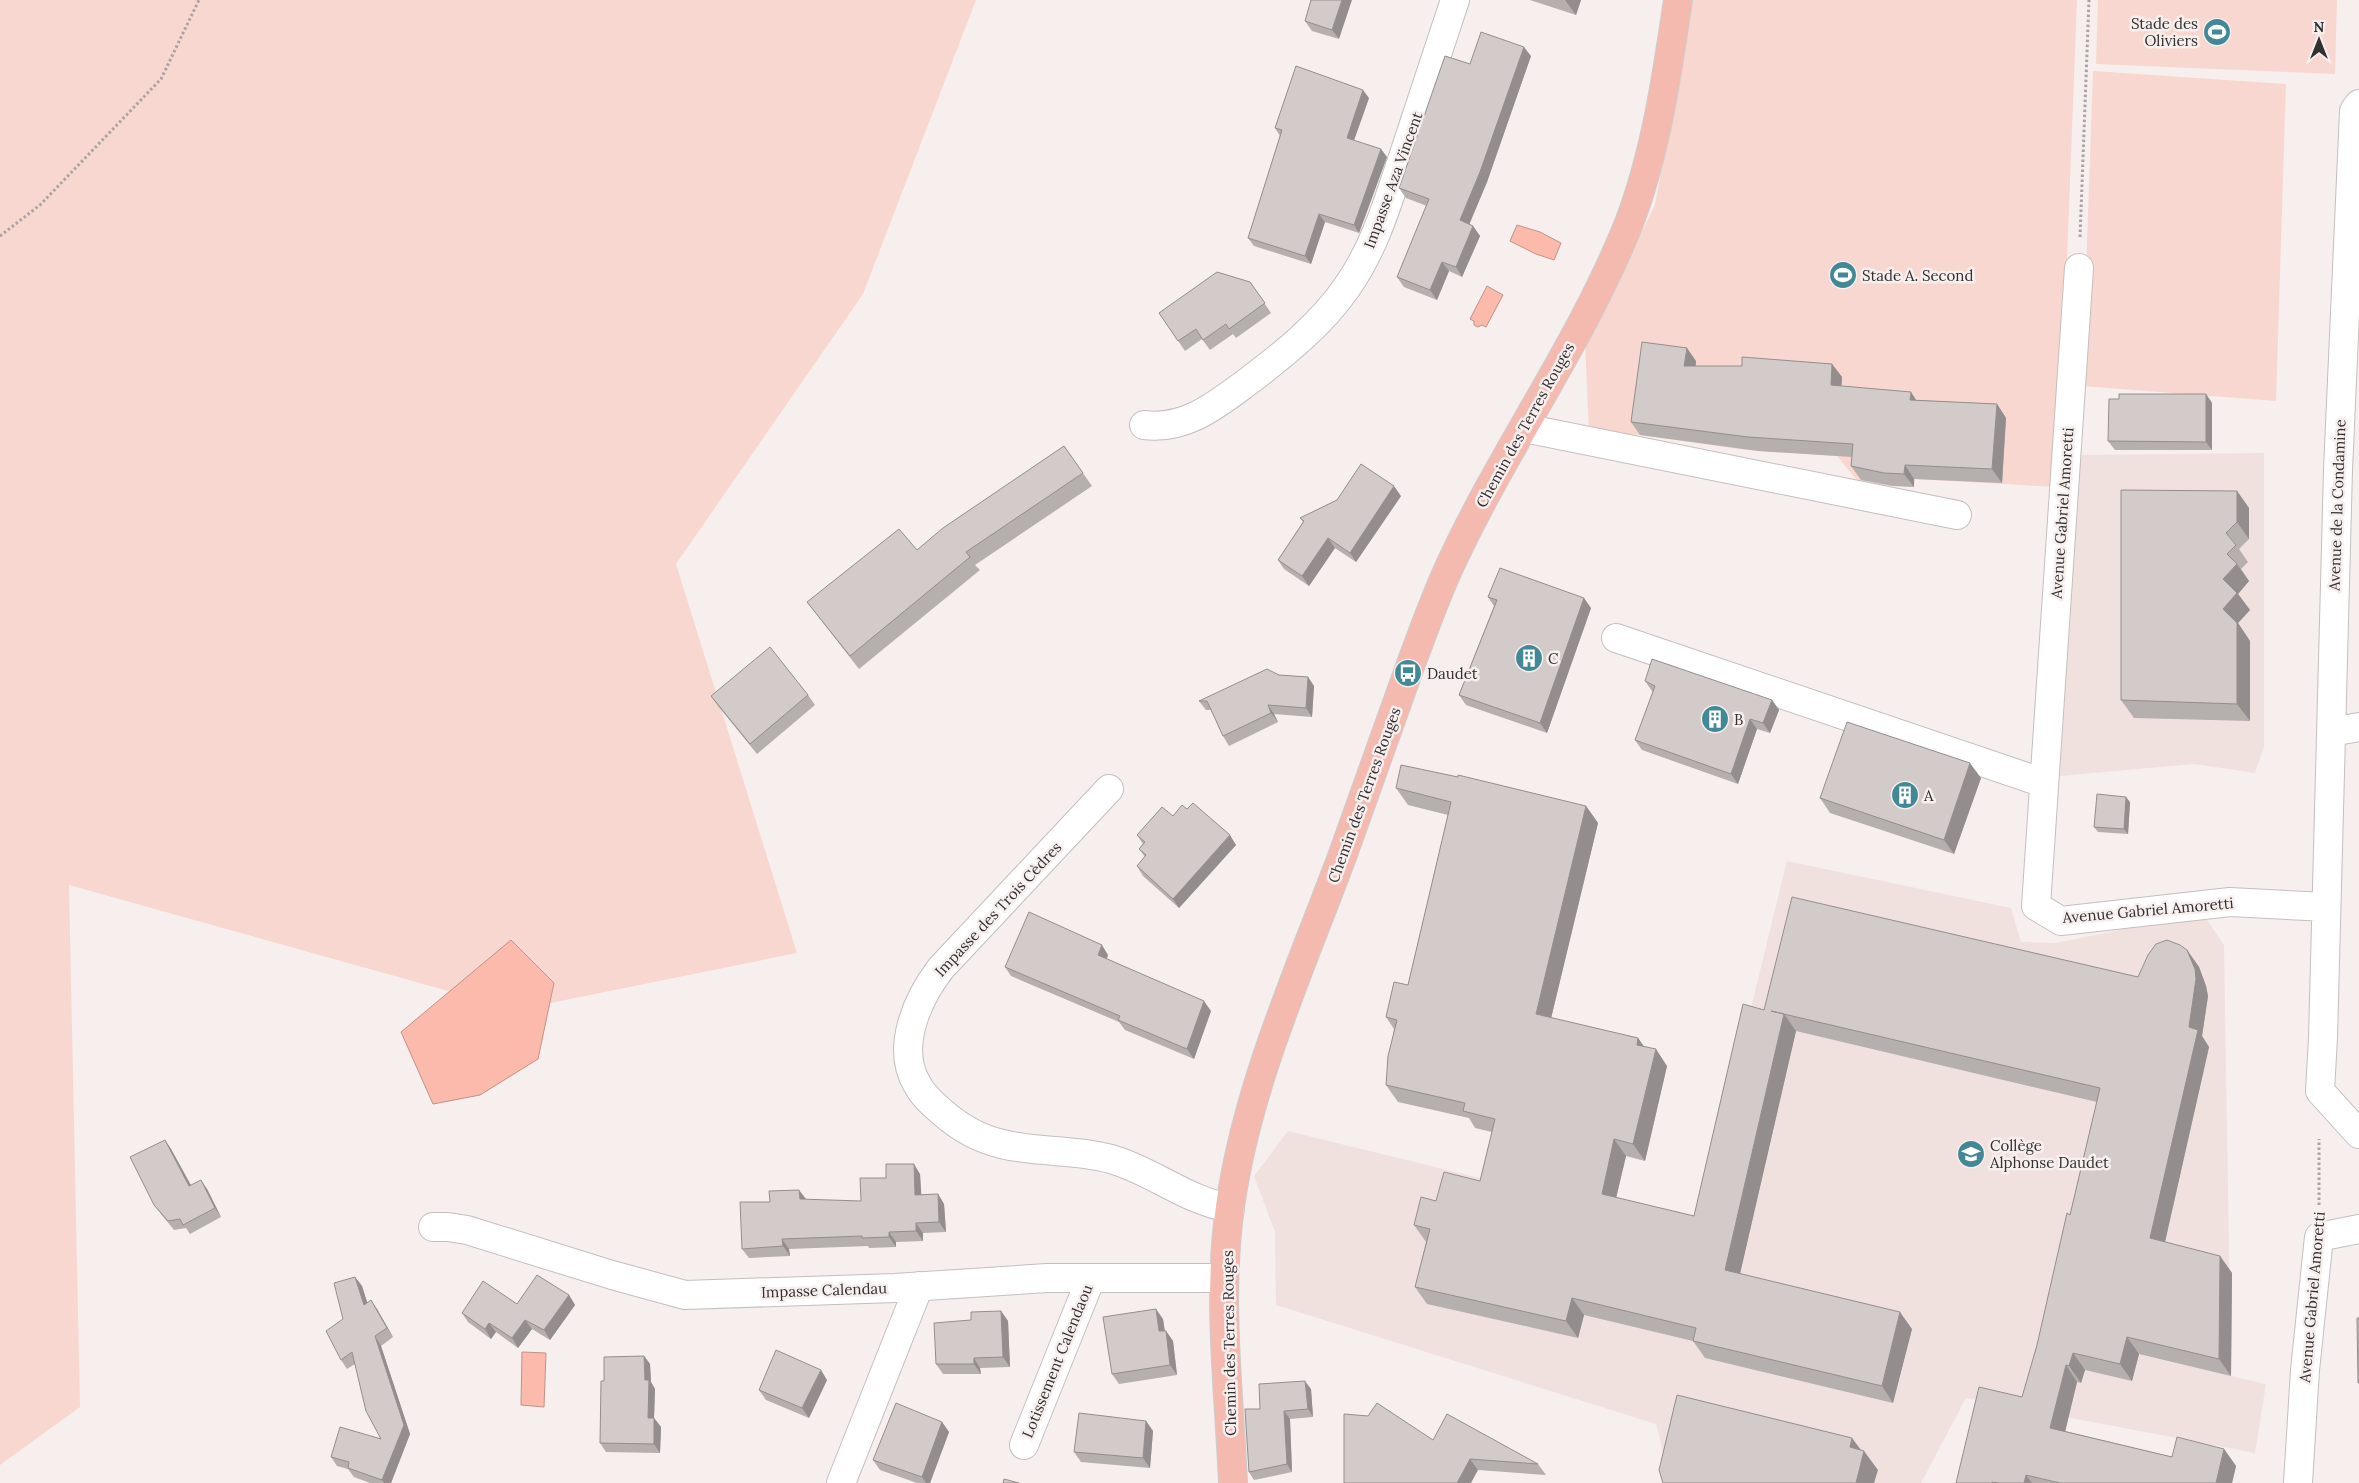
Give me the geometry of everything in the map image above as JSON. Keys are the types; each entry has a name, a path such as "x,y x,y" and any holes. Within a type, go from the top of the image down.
{"main road":[{"name":"Chemin des Terres Rouges","path":"1234,1483 1224,1278 1230,1208 1239,1158 1254,1099 1429,615 1451,563 1475,514 1573,340 1606,274 1629,222 1654,132 1678,0"}],"street":[{"name":"Impasse Aza Vincent","path":"1144,425 1154,426 1177,423 1210,410 1294,345 1327,312 1347,287 1363,261 1383,217 1455,0"},
{"name":"Avenue de la Condamine","path":"2326,907 2338,470 2355,182 2354,111 2359,104"},
{"name":"Avenue Gabriel Amoretti","path":"2079,268 2036,906 2061,921 2230,902 2326,907"},
{"path":"1524,428 1957,515"},
{"path":"1616,638 2044,783"},
{"path":"2331,732 2359,726"},
{"name":"Impasse des Trois Cèdres","path":"1109,790 941,968 930,983 914,1015 908,1050 910,1066 916,1083 926,1097 950,1118 982,1137 1019,1148 1081,1154 1118,1161 1201,1201 1230,1208"},
{"path":"2326,907 2320,1091 2359,1134"},
{"name":"Impasse Calendau","path":"433,1228 448,1227 467,1230 676,1294 695,1295 919,1286 1004,1280 1224,1278"},
{"path":"2319,1237 2359,1229"},
{"name":"Avenue Gabriel Amoretti","path":"2298,1483 2306,1370 2319,1237"},
{"name":"Lotissement Calendaou","path":"1024,1445 1091,1278"},
{"path":"840,1483 919,1286"}],"path":[{"path":"0,236 40,204 161,79 198,0"},
{"path":"2079,268 2089,0"},
{"name":"Avenue Gabriel Amoretti","path":"2319,1237 2320,1091"}],"shaded area":[{"path":"0,0 976,0 863,294 676,564 797,953 516,1010 69,885 80,1407 0,1465"},
{"name":"Stade A. Second","path":"1692,0 2077,0 2063,363 2055,487 1915,479 1914,487 1860,484 1837,456 1746,450 1640,435 1589,432 1585,344 1655,205"},
{"name":"Stade des Oliviers","path":"2098,0 2337,0 2335,74 2096,64"},
{"path":"2093,71 2286,84 2276,401 2082,386"},
{"path":"1517,225 1540,232 1561,243 1554,260 1536,254 1510,241"},
{"path":"1487,286 1503,295 1486,327 1482,325 1478,327 1470,319"},
{"path":"2264,453 2264,747 2255,773 2194,764 2060,776 2076,455"},
{"name":"Collège Alphonse Daudet","path":"1787,861 2011,908 2021,942 2056,943 2179,918 2207,920 2224,945 2231,1376 2266,1384 2255,1453 1966,1398 1921,1483 1671,1483 1656,1424 1276,1305 1275,1232 1254,1176 1288,1131 1696,1231"},
{"path":"511,940 554,983 538,1059 480,1095 433,1104 401,1032"},
{"path":"522,1352 546,1353 544,1407 521,1405"}],"building":[{"path":"1311,0 1342,0 1332,30 1305,21"},
{"path":"1481,32 1524,47 1480,172 1460,220 1473,226 1456,267 1442,262 1430,290 1397,277 1429,199 1399,188 1445,56 1470,64"},
{"path":"1296,66 1363,90 1347,138 1381,149 1354,225 1319,214 1305,256 1248,238 1282,130 1275,128"},
{"path":"1217,272 1250,282 1265,303 1229,329 1226,324 1203,340 1196,329 1178,341 1159,313"},
{"path":"1642,342 1687,348 1684,366 1742,366 1742,357 1832,364 1831,385 1911,392 1910,400 1997,404 1992,469 1905,465 1904,474 1884,473 1851,466 1853,444 1748,437 1631,422"},
{"path":"2119,394 2206,394 2206,442 2108,441 2109,399 2119,399"},
{"path":"1064,446 1083,473 966,552 970,557 850,656 807,602 899,529 917,550 943,528"},
{"path":"1361,464 1394,486 1350,553 1328,538 1302,576 1278,560 1304,521 1300,518 1337,500"},
{"path":"2121,490 2237,491 2237,522 2226,533 2236,545 2227,554 2237,564 2223,579 2237,593 2223,609 2237,623 2237,704 2121,700"},
{"name":"C","path":"1500,568 1584,598 1540,723 1459,695 1497,600 1488,597"},
{"path":"770,647 808,695 750,744 711,696"},
{"name":"B","path":"1652,659 1772,700 1763,723 1750,719 1731,774 1635,740 1655,686 1645,681"},
{"path":"1267,669 1279,675 1308,677 1306,708 1268,705 1271,713 1223,736 1207,701 1199,701"},
{"name":"A","path":"1847,722 1970,763 1944,840 1820,798"},
{"path":"1401,765 1458,777 1458,775 1586,806 1536,1014 1638,1038 1637,1045 1656,1049 1633,1144 1614,1139 1602,1194 1694,1216 1743,1004 1764,1010 1792,897 2138,977 2148,955 2156,944 2167,940 2187,950 2195,969 2196,979 2189,1027 2198,1030 2150,1238 2220,1256 2219,1359 2127,1337 2120,1364 2073,1353 2069,1366 2066,1365 2050,1428 2172,1457 2177,1437 2224,1449 2216,1483 2060,1483 2026,1475 2024,1483 1956,1483 1979,1387 2022,1397 2037,1345 2067,1213 2070,1215 2100,1088 1784,1014 1725,1270 1900,1312 1882,1386 1693,1341 1696,1328 1572,1298 1566,1321 1415,1287 1430,1229 1414,1225 1421,1197 1436,1201 1444,1172 1480,1181 1495,1119 1463,1111 1465,1103 1386,1085 1388,1056 1397,1020 1386,1017 1394,982 1408,985 1451,802 1396,788"},
{"path":"2097,794 2126,797 2124,829 2094,827"},
{"path":"1193,803 1230,835 1173,899 1137,866 1146,855 1139,849 1145,842 1137,835 1162,807 1173,816 1182,805 1187,809"},
{"path":"1029,912 1102,945 1098,955 1204,1001 1187,1049 1118,1020 1120,1016 1005,967"},
{"path":"165,1140 189,1186 201,1180 215,1208 183,1225 180,1219 168,1221 154,1205 130,1157"},
{"path":"886,1164 914,1164 915,1195 938,1194 939,1222 916,1223 916,1231 889,1232 889,1237 862,1238 862,1236 782,1239 783,1246 742,1249 740,1202 770,1202 769,1191 799,1190 800,1199 861,1201 860,1178 886,1178"},
{"path":"537,1275 569,1295 544,1330 525,1320 512,1338 489,1323 485,1329 462,1313 483,1281 517,1304"},
{"path":"355,1277 364,1305 371,1300 387,1328 375,1336 404,1425 382,1480 348,1468 349,1462 331,1457 340,1427 381,1439 366,1411 352,1352 341,1360 326,1331 343,1319 334,1283"},
{"path":"1156,1309 1159,1331 1166,1331 1170,1365 1112,1374 1103,1317"},
{"path":"1001,1311 1003,1357 974,1358 974,1364 936,1364 934,1323 971,1320 971,1312"},
{"path":"2357,1318 2359,1318 2359,1383 2358,1383"},
{"path":"776,1350 821,1370 802,1408 759,1390"},
{"path":"644,1356 645,1380 649,1380 648,1418 654,1418 654,1444 600,1443 601,1381 604,1381 604,1357"},
{"path":"1305,1381 1308,1409 1284,1411 1287,1464 1249,1472 1245,1409 1260,1409 1259,1384"},
{"path":"1677,1395 1852,1438 1850,1447 1864,1451 1856,1483 1663,1483 1659,1470"},
{"path":"896,1403 942,1422 922,1477 873,1460"},
{"path":"1377,1403 1433,1440 1447,1414 1538,1464 1470,1459 1457,1483 1344,1483 1344,1414 1368,1416"},
{"path":"1079,1413 1146,1421 1143,1458 1074,1452"},
{"path":"1004,1479 1019,1483 1003,1483"}],"place":[{"name":"Stade des Oliviers","path":"2217,32"},
{"name":"Stade A. Second","path":"1843,275"},
{"name":"C","path":"1529,658"},
{"name":"Daudet","path":"1408,673"},
{"name":"B","path":"1715,719"},
{"name":"A","path":"1905,795"},
{"name":"Collège Alphonse Daudet","path":"1971,1154"}]}
